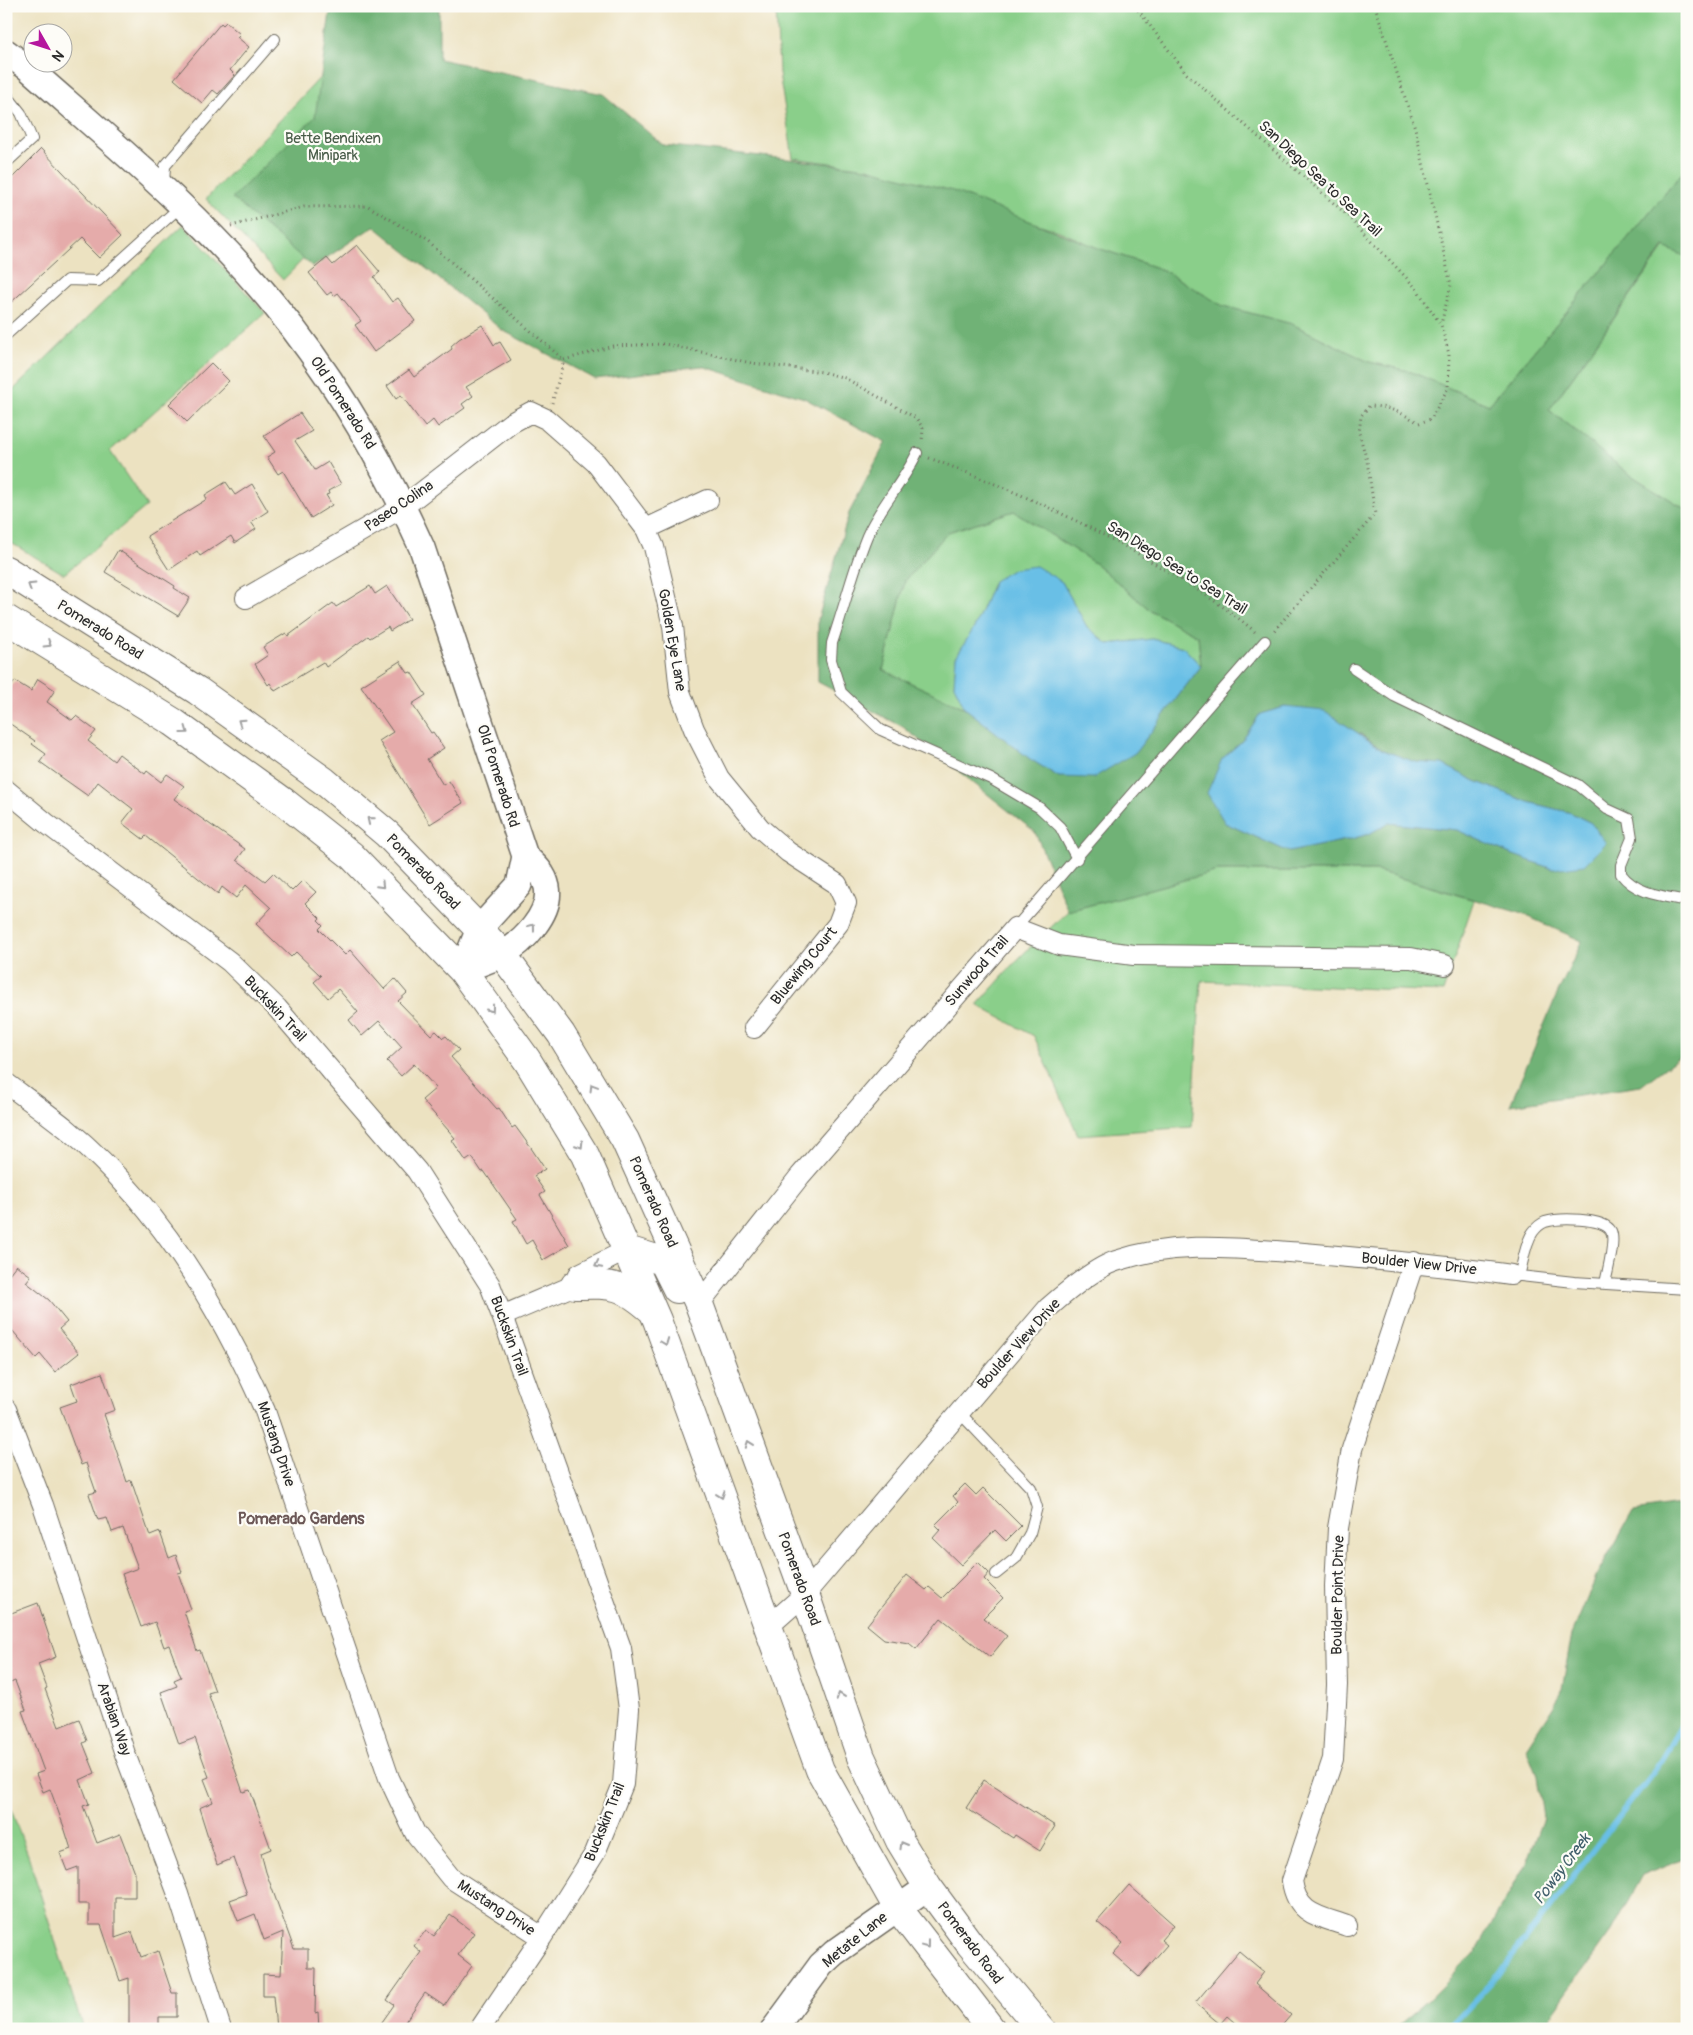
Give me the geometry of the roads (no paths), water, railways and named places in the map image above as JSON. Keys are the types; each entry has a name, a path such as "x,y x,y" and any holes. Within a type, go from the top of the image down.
{"main road":[{"name":"Pomerado Road","path":"6,570 198,691 324,781 387,834 479,929 502,954 561,1034 625,1140 699,1304 805,1594 861,1757 900,1841 928,1887 992,1972 1041,2029"},
{"path":"6,618 173,722 284,802 351,855 462,970 527,1060 585,1155 628,1250 653,1311 820,1770 897,1907 991,2029"},
{"path":"628,1250 664,1261 676,1288 699,1304"},
{"path":"575,1285 621,1287 633,1293 653,1311"}],"street":[{"name":"Old Pomerado Rd","path":"6,52 28,68 172,197 242,268 295,331 362,427 404,507 422,548 525,856 540,871 547,887 545,907 523,939 502,954 462,970"},
{"name":"Paseo Colina","path":"246,598 404,507 512,423 531,412 546,419"},
{"name":"Golden Eye Lane","path":"546,419 596,463 646,529 654,547 673,626 680,692 707,757 719,778 752,821 788,852 827,876"},
{"path":"646,529 708,500"},
{"name":"Buckskin Trail","path":"6,790 46,824 230,962 277,1008 417,1171 490,1285 502,1316 621,1648 628,1709 623,1784 595,1853 542,1938 480,2029"},
{"path":"462,970 479,929 519,885 525,856"},
{"name":"Bluewing Court","path":"754,1028 838,924 846,903 837,884 827,876"},
{"name":"Sunwood Trail","path":"699,1304 804,1170 1015,928 1059,945 1134,955 1411,958 1445,965"},
{"name":"Mustang Drive","path":"6,1083 68,1129 111,1170 180,1252 209,1297 242,1356 265,1411 389,1778 415,1833 451,1878 542,1938"},
{"name":"Boulder View Drive","path":"769,1626 805,1594 1048,1308 1070,1289 1114,1262 1163,1249 1216,1247 1414,1262 1515,1276"},
{"path":"502,1316 575,1285 579,1274 628,1250"},
{"name":"Boulder Point Drive","path":"1347,1926 1315,1916 1305,1910 1296,1900 1292,1881 1333,1759 1337,1685 1335,1586 1338,1528 1352,1449 1414,1262"},
{"name":"Arabian Way","path":"6,1409 43,1505 125,1754 178,1894 221,2029"},
{"name":"Metate Lane","path":"774,2029 821,1965 834,1953 928,1887"}],"lane":[{"path":"6,335 67,280 98,281 172,197 165,166 275,39"},
{"path":"6,94 21,113 32,139 6,163"},
{"path":"917,453 910,468 883,505 867,536 832,643 831,660 841,692 881,730 991,780 1040,808 1060,827 1077,859"},
{"path":"1015,928 1265,641"},
{"path":"1354,669 1394,696 1578,785 1607,809 1629,819 1632,838 1621,865 1620,874 1629,885 1646,892 1687,902"},
{"path":"1605,1284 1613,1240 1610,1230 1593,1220 1542,1223 1531,1236 1515,1276 1605,1284 1687,1289"},
{"path":"959,1412 1031,1488 1038,1507 1030,1533 1016,1558 996,1574"}],"water":[{"path":"1036,566 1062,582 1087,627 1108,644 1152,639 1183,647 1201,666 1135,753 1093,778 1059,777 1030,759 965,708 954,685 956,657 974,628 994,581 1014,569"},
{"path":"1285,707 1325,711 1383,750 1415,762 1442,764 1475,781 1528,802 1571,813 1591,823 1606,843 1584,865 1553,869 1508,853 1457,830 1388,823 1369,834 1289,852 1225,823 1207,793 1222,759 1242,741 1260,714"}],"waterway":[{"name":"Poway Creek","path":"1447,2029 1499,1974 1655,1770 1687,1716"}],"district":[{"name":"Pomerado Gardens","path":"301,1519"}],"park label":[{"name":"Bette Bendixen Minipark","path":"333,146"}]}
